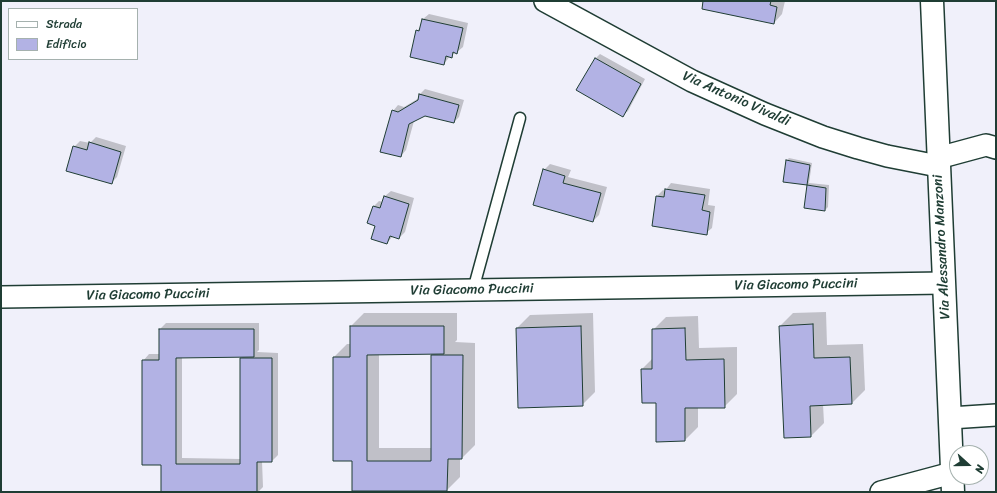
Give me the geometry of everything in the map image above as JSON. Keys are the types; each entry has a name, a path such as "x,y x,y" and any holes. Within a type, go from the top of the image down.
{"main road":[{"name":"Via Alessandro Manzoni","path":"932,1 951,445"}],"street":[{"name":"Via Antonio Vivaldi","path":"545,1 692,81 765,114 823,137 858,148 887,156 938,162"},
{"path":"938,162 986,145 996,148"},
{"name":"Via Giacomo Puccini","path":"1,297 944,283"},
{"path":"950,418 996,415"},
{"path":"881,492 949,483"}],"lane":[{"path":"473,290 520,118"}],"building":[{"path":"703,1 771,1 770,5 777,7 774,24 702,9"},
{"path":"422,19 463,28 457,54 453,52 452,58 446,56 444,65 410,57 416,30 419,31"},
{"path":"595,58 641,84 623,117 576,90"},
{"path":"419,94 459,105 454,123 425,116 409,124 401,157 380,152 392,110 398,112 418,100"},
{"path":"89,142 121,152 112,184 66,171 73,146 87,150"},
{"path":"786,160 810,165 807,185 783,182"},
{"path":"543,169 565,176 563,183 601,193 593,222 533,205"},
{"path":"807,185 826,188 825,211 804,208"},
{"path":"665,189 705,195 702,210 710,212 707,235 652,226 656,196 664,197"},
{"path":"384,196 409,204 399,239 390,236 387,244 371,239 375,226 367,223 373,206 380,208"},
{"path":"813,324 814,358 850,357 852,404 810,406 811,437 784,438 779,326"},
{"path":"350,326 444,326 444,354 367,355 367,461 431,461 431,355 463,355 462,459 448,459 447,491 352,491 352,461 333,461 333,357 350,357"},
{"path":"581,326 583,406 518,408 516,328"},
{"path":"685,328 686,360 724,359 725,408 685,408 685,441 656,442 656,403 642,403 641,369 652,369 652,329"},
{"path":"159,329 254,329 254,357 176,358 176,464 240,464 240,358 272,358 272,462 257,462 257,492 161,492 161,465 142,465 142,360 159,360"}]}
